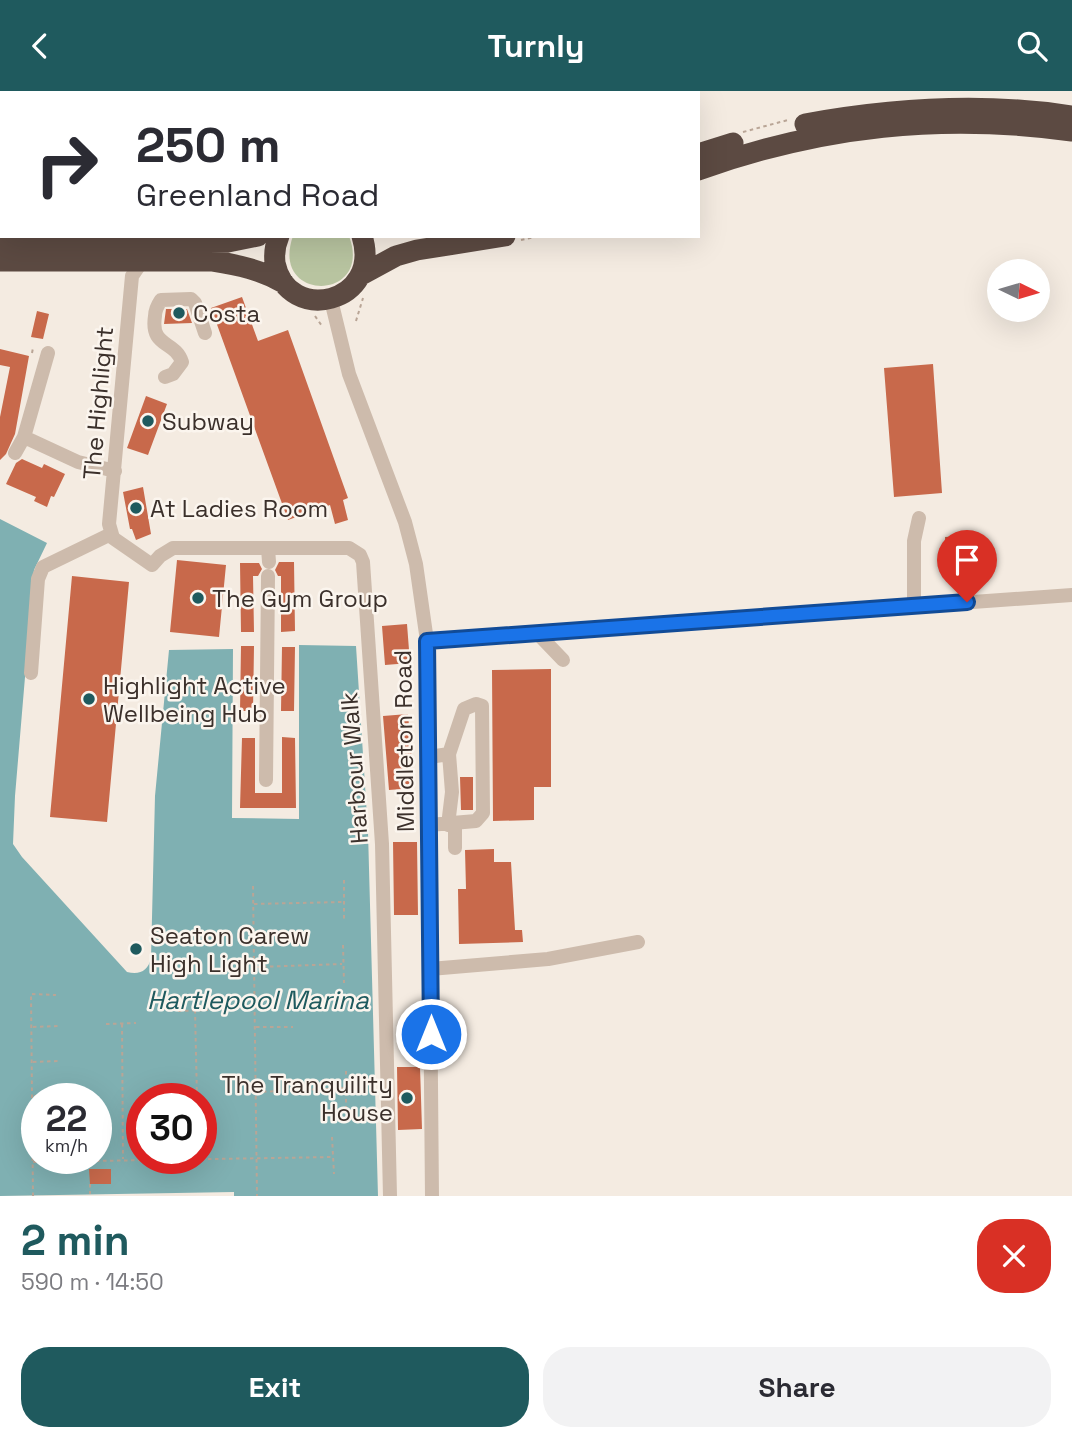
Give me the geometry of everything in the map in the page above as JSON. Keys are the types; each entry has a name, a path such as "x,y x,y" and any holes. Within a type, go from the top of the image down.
{"highway":[{"path":"700,154 742,139 857,114 965,107 1072,116"},
{"path":"700,169 799,139 859,130 965,123 1012,124 1072,131"},
{"path":"0,261 126,255 160,240 228,242 248,238"},
{"path":"279,238 274,257 277,271 284,283 293,292 318,301 331,300 354,286 365,262 362,238"},
{"path":"361,275 396,256 417,250 511,239"},
{"path":"0,245 234,264 268,274 284,283"}],"street":[{"name":"The Highlight","path":"111,534 109,524 115,471 126,255"},
{"path":"165,377 173,375 182,362 178,352 159,340 154,333 155,311 160,300 191,299 195,303 205,333"},
{"name":"Middleton Road","path":"331,300 349,374 405,522 416,564 427,641 432,1196"},
{"path":"15,453 24,437 48,353"},
{"path":"24,437 78,462 115,471"},
{"path":"914,606 914,541 919,518"},
{"path":"31,673 38,579 43,567 111,534"},
{"name":"Harbour Walk","path":"111,534 152,565 173,548 269,562 349,548 360,555 377,677 387,827 386,964 390,1196"},
{"path":"266,780 269,562"},
{"path":"427,641 1072,595"},
{"path":"539,635 563,660"},
{"path":"429,825 451,825 476,821 483,813 482,706 476,704 464,709 449,754 451,825 455,848"},
{"path":"429,757 449,754"},
{"path":"430,969 548,959 638,942"}],"path":[{"path":"356,321 362,299"},
{"path":"307,313 315,316 323,325"},
{"path":"32,353 33,348"},
{"path":"344,880 345,921"},
{"path":"253,886 257,1196"},
{"path":"254,904 344,902"},
{"path":"343,945 344,983"},
{"path":"254,967 342,964"},
{"path":"33,1083 31,994 55,995"},
{"path":"195,1010 197,1083"},
{"path":"178,1011 208,1010"},
{"path":"106,1024 136,1023"},
{"path":"122,1024 123,1161"},
{"path":"32,1027 60,1026"},
{"path":"255,1027 293,1027"},
{"path":"32,1062 59,1061"},
{"path":"346,1071 346,1108"},
{"path":"256,1092 346,1088"},
{"path":"332,1137 334,1174"},
{"path":"217,1159 333,1157"},
{"path":"112,1161 126,1161"},
{"path":"33,1174 33,1196"},
{"path":"90,1184 90,1194"}],"green space":[{"path":"293,238 349,238 353,258 347,273 336,283 321,286 307,283 295,274 290,258"}],"water":[{"name":"Hartlepool Marina","path":"0,519 47,543 34,570 13,844 127,972 143,971 151,958 155,796 169,650 233,649 232,818 299,819 299,645 356,646 368,832 378,1196 234,1196 234,1192 0,1196"}],"building":[{"path":"242,297 258,341 288,330 348,498 343,500 348,520 335,524 330,505 288,520 211,308"},
{"path":"166,309 187,309 192,323 164,324"},
{"path":"37,311 49,314 43,339 31,337"},
{"path":"0,349 29,356 15,434 6,454 0,460 0,417 10,367 0,365"},
{"path":"933,364 942,493 894,497 884,368"},
{"path":"146,396 167,404 148,455 127,448"},
{"path":"22,459 42,468 44,464 65,474 47,507 34,501 36,497 6,484 16,463"},
{"name":"At Ladies Room","path":"143,487 151,534 136,540 130,529 123,492"},
{"path":"959,536 960,551 946,552 945,537"},
{"name":"The Gym Group","path":"177,560 226,565 219,637 170,632"},
{"path":"279,562 294,562 295,631 281,632 281,576 278,576 275,570"},
{"path":"240,563 259,563 262,569 258,576 253,576 254,632 241,632"},
{"name":"Highlight Active Wellbeing Hub","path":"72,576 129,582 107,822 50,817"},
{"path":"407,624 410,663 385,665 382,626"},
{"path":"241,646 254,646 253,711 240,711"},
{"path":"282,647 295,647 294,711 281,711"},
{"path":"551,669 551,787 534,787 534,820 493,821 492,670"},
{"path":"408,714 414,788 389,790 383,716"},
{"path":"282,737 295,738 296,808 240,808 242,738 255,738 255,793 282,793"},
{"path":"460,777 473,777 473,810 461,810"},
{"path":"393,842 417,842 418,915 394,915"},
{"path":"494,849 494,862 511,862 515,930 522,930 523,942 459,944 458,889 466,889 465,850"},
{"name":"The Tranquility House","path":"397,1067 420,1067 422,1129 398,1130"},
{"path":"89,1174 111,1174 111,1184 90,1184"}],"place":[{"name":"Costa","path":"179,313"},
{"name":"Subway","path":"148,421"},
{"name":"At Ladies Room","path":"136,508"},
{"name":"The Gym Group","path":"198,598"},
{"name":"Highlight Active Wellbeing Hub","path":"89,699"},
{"name":"Seaton Carew High Light","path":"136,949"},
{"name":"The Tranquility House","path":"407,1098"}],"route":[{"path":"431,1034 427,641 967,602"}]}
